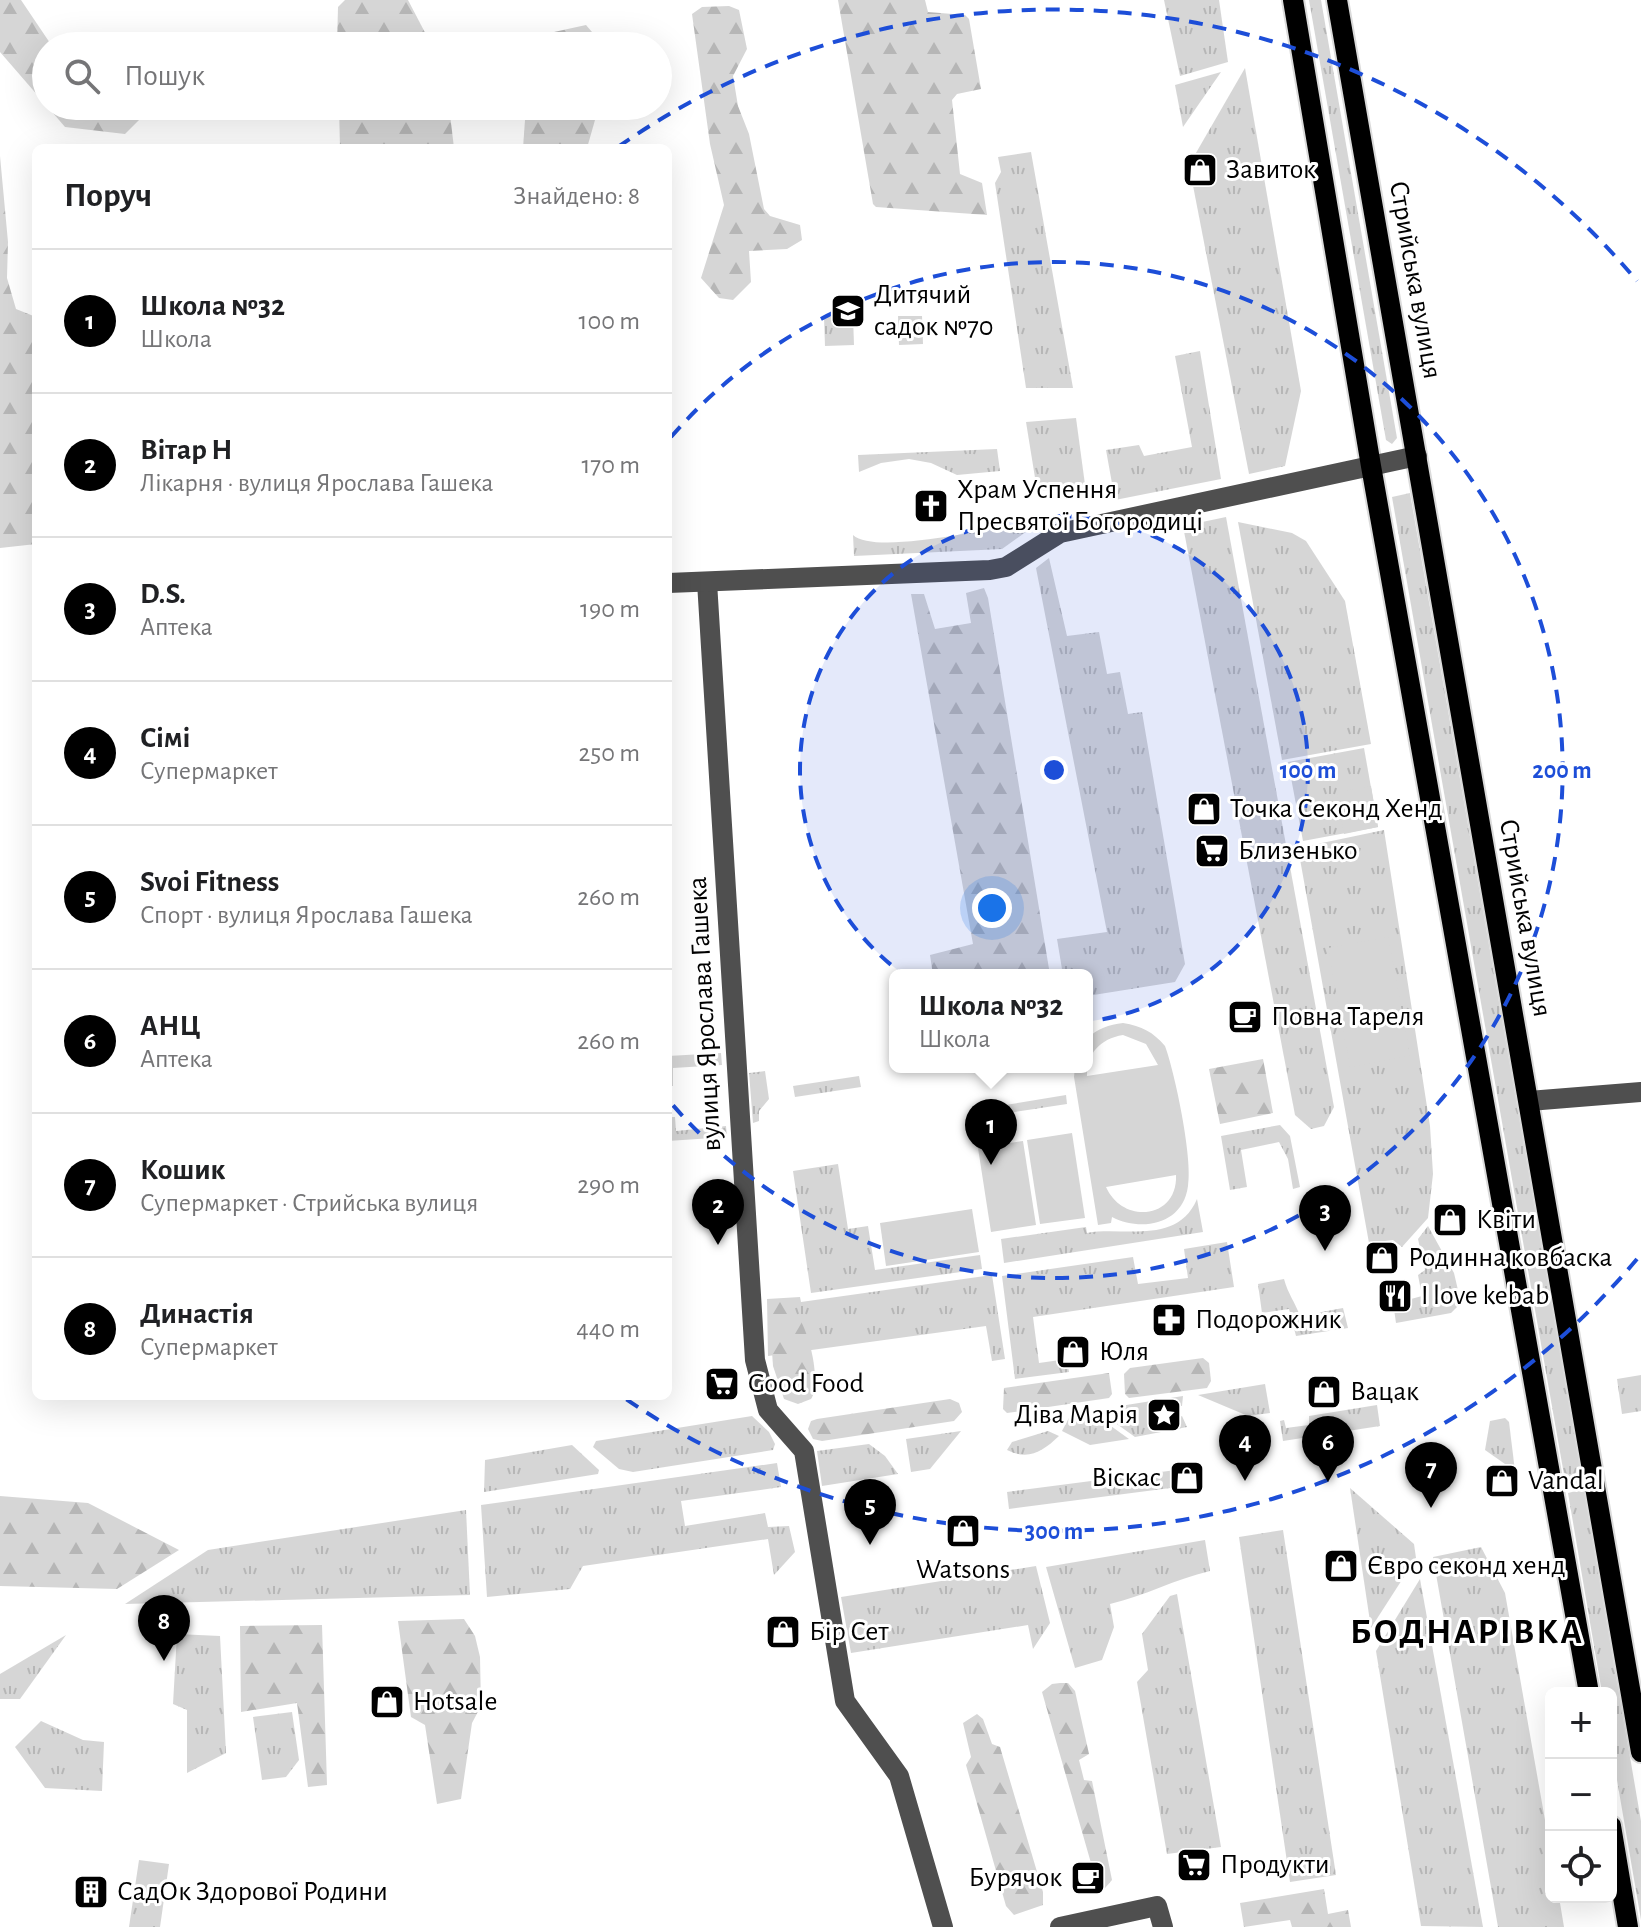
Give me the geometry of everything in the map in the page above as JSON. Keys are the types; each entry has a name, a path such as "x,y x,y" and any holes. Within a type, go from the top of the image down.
{"main road":[{"path":"1293,0 1371,466 1588,1687"},
{"name":"Стрийська вулиця","path":"1337,0 1641,1752"},
{"path":"1612,1831 1628,1927"}],"street":[{"path":"672,583 990,570 1006,567 1060,533 1417,456"},
{"name":"вулиця Ярослава Гашека","path":"707,582 755,1360 768,1410 804,1451 845,1701 899,1776 943,1927"},
{"path":"1529,1101 1641,1092"},
{"path":"1060,1927 1157,1906 1163,1927"}],"green space":[{"path":"0,0 21,0 43,32 32,32 32,89 0,52"},
{"path":"345,0 408,0 425,32 337,32 338,7"},
{"path":"838,0 925,0 928,12 965,15 969,19 981,89 957,94 952,100 960,174 982,183 987,215 876,207 873,204"},
{"path":"1164,0 1219,0 1228,62 1180,76"},
{"path":"1309,0 1321,0 1397,438 1392,444 1386,440"},
{"path":"729,6 739,10 747,49 733,76 738,106 749,134 764,209 770,216 800,225 802,240 787,249 749,251 751,282 733,300 719,298 701,278 724,205 710,144 692,14 702,7"},
{"path":"586,25 592,32 554,32"},
{"path":"1245,68 1301,391 1285,466 1249,474 1189,165"},
{"path":"1221,72 1183,127 1175,85"},
{"path":"59,120 139,120 125,134 65,127"},
{"path":"339,120 451,120 454,144 340,144"},
{"path":"525,120 595,120 588,144 523,144"},
{"path":"1031,152 1073,388 1026,388 995,183 1001,172 998,157"},
{"path":"0,156 8,242 7,278 16,309 32,315 32,544 0,548"},
{"path":"853,316 854,345 825,346 824,317"},
{"path":"898,316 922,316 923,344 899,345"},
{"path":"1200,351 1221,479 1115,500 1106,450 1139,445 1144,456 1192,447 1175,356"},
{"path":"1076,418 1086,492 1037,490 1026,422"},
{"path":"997,449 1000,471 957,475 931,463 909,459 881,463 859,472 858,455"},
{"path":"1410,493 1583,1482 1566,1486 1392,497"},
{"path":"1226,517 1334,1107 1324,1126 1311,1129 1295,1115 1183,526"},
{"path":"1029,522 1030,529 1002,549 854,556 853,535 866,541 885,543 964,534"},
{"path":"1238,522 1292,533 1306,541 1345,601 1371,744 1282,760"},
{"path":"1049,558 1067,636 1099,632 1107,674 1120,672 1128,714 1142,712 1185,964 1175,982 1093,995 1093,969 1062,969 1057,939 1107,932 1036,568"},
{"path":"984,588 988,598 1049,969 932,969 930,955 973,944 911,594 924,594 935,629 971,623 966,593"},
{"path":"1364,748 1378,827 1303,841 1288,762"},
{"path":"1371,786 1378,827 1344,834 1337,792"},
{"path":"1384,830 1430,1126 1433,1174 1428,1218 1402,1247 1393,1240 1369,1243 1298,848"},
{"path":"1388,937 1410,1055 1350,1067 1328,948"},
{"path":"1123,1023 1151,1033 1165,1046 1169,1059 1186,1137 1189,1173 1188,1186 1178,1209 1159,1222 1135,1224 1112,1217 1111,1223 1098,1225 1074,1073 1087,1073 1087,1076 1158,1065 1146,1044 1123,1035 1108,1040 1093,1052 1093,1034","holes":["1176,1175 1174,1190 1168,1201 1159,1208 1136,1212 1114,1199 1106,1187"]},
{"path":"721,1053 722,1065 673,1068 672,1086 672,1056"},
{"path":"1263,1059 1273,1113 1220,1124 1209,1069"},
{"path":"765,1071 769,1099 759,1111 759,1121 753,1123 749,1073"},
{"path":"859,1076 861,1087 795,1097 793,1086"},
{"path":"1066,1095 1067,1104 976,1118 975,1110"},
{"path":"672,1117 675,1117 676,1131 726,1126 727,1137 672,1141"},
{"path":"1280,1125 1290,1136 1300,1187 1293,1189 1288,1159 1279,1142 1241,1150 1247,1187 1230,1190 1221,1136"},
{"path":"1072,1133 1085,1218 1040,1224 1027,1140"},
{"path":"1023,1141 1036,1225 991,1232 978,1148"},
{"path":"838,1164 848,1229 868,1226 875,1270 980,1255 982,1269 811,1293 793,1171"},
{"path":"1197,1199 1203,1232 1004,1263 1001,1239 1086,1227 1087,1233 1163,1229 1188,1214"},
{"path":"972,1209 979,1252 886,1266 880,1223"},
{"path":"1428,1226 1454,1273 1461,1303 1451,1313 1396,1323 1394,1309 1407,1306 1411,1299 1422,1296 1418,1275 1425,1270 1418,1239"},
{"path":"1227,1242 1234,1287 1033,1317 1039,1363 1067,1359 1069,1372 1015,1379 1002,1276 1133,1257 1138,1284 1188,1278 1184,1249"},
{"path":"992,1275 1005,1359 992,1361 986,1326 768,1356 767,1299 800,1297 801,1302"},
{"path":"1284,1279 1300,1316 1343,1308 1348,1328 1296,1336 1289,1309 1262,1313 1258,1284"},
{"path":"779,1300 798,1315 814,1362 811,1399 798,1404 784,1399 773,1366 769,1309"},
{"path":"1203,1358 1209,1363 1211,1381 1207,1388 1129,1398 1125,1394 1124,1374 1130,1368"},
{"path":"1109,1373 1112,1394 1109,1398 1007,1413 1003,1409 1004,1388"},
{"path":"1641,1375 1641,1411 1622,1414 1617,1379"},
{"path":"1265,1384 1270,1413 1248,1416 1198,1395"},
{"path":"1183,1396 1182,1406 1160,1404 1153,1417 1163,1425 1182,1416 1187,1427 1135,1437 1114,1422 1120,1406"},
{"path":"950,1399 959,1403 962,1412 954,1421 822,1441 813,1439 808,1429 811,1421 817,1419"},
{"path":"1377,1405 1380,1426 1283,1441 1280,1421 1284,1420 1286,1428 1309,1425 1309,1416"},
{"path":"1090,1411 1129,1439 1090,1445 1062,1431 1071,1414"},
{"path":"752,1416 769,1432 775,1444 773,1450 633,1472 619,1469 593,1447 596,1441"},
{"path":"1505,1418 1509,1422 1515,1471 1485,1450 1490,1421"},
{"path":"961,1431 930,1469 911,1472 906,1439"},
{"path":"1048,1431 1059,1436 1035,1453 1022,1455 1007,1450 1012,1442"},
{"path":"869,1444 885,1456 898,1474 822,1486 817,1451"},
{"path":"572,1445 599,1470 598,1474 484,1492 485,1460"},
{"path":"777,1463 781,1487 681,1501 685,1526 765,1513 768,1527 789,1526 795,1552 774,1575 768,1539 583,1566 570,1589 487,1597 481,1505"},
{"path":"1176,1470 1178,1487 1009,1509 1007,1492"},
{"path":"1350,1488 1414,1544 1416,1558 1371,1628"},
{"path":"1584,1489 1641,1821 1641,1920 1617,1780 1617,1687 1601,1687 1568,1493"},
{"path":"0,1496 88,1503 179,1550 117,1589 0,1586"},
{"path":"466,1510 470,1595 125,1604 208,1550"},
{"path":"1283,1530 1336,1875 1290,1882 1239,1537"},
{"path":"1205,1540 1210,1571 1110,1604 1114,1627 1102,1660 1075,1668 1046,1567"},
{"path":"1481,1547 1505,1593 1545,1820 1545,1903 1560,1903 1564,1927 1498,1927 1433,1557"},
{"path":"1036,1566 1050,1623 1033,1649 1028,1625 851,1653 841,1597"},
{"path":"1420,1579 1483,1927 1421,1926 1376,1651"},
{"path":"1177,1594 1221,1847 1167,1854 1137,1682 1148,1670 1142,1634 1170,1596"},
{"path":"464,1619 475,1636 480,1657 481,1706 472,1723 461,1799 437,1804 425,1725 411,1717 398,1621"},
{"path":"322,1625 327,1785 308,1787 297,1703 241,1712 240,1626"},
{"path":"177,1634 220,1636 226,1753 187,1773 187,1710 173,1704"},
{"path":"66,1635 20,1699 0,1699 0,1674"},
{"path":"1068,1683 1075,1691 1089,1754 1079,1760 1084,1780 1092,1781 1112,1880 1105,1888 1097,1884 1042,1692 1052,1684"},
{"path":"292,1712 299,1760 286,1777 262,1780 253,1717"},
{"path":"977,1714 983,1719 992,1744 1000,1747 1043,1892 1043,1905 1014,1915 1006,1906 966,1765 971,1757 963,1723"},
{"path":"41,1721 83,1740 104,1742 102,1791 45,1788 15,1747"},
{"path":"139,1860 169,1864 160,1927 129,1927"},
{"path":"1324,1889 1328,1914 1348,1910 1351,1927 1292,1927 1290,1920 1244,1927 1240,1903"}],"place":[{"name":"Завиток","path":"1200,170"},
{"name":"Дитячий садок №70","path":"848,311"},
{"name":"Храм Успення Пресвятої Богородиці","path":"931,506"},
{"name":"Точка Секонд Хенд","path":"1204,809"},
{"name":"Близенько","path":"1212,851"},
{"name":"Повна Тареля","path":"1245,1017"},
{"name":"Школа №32","path":"991,1165"},
{"name":"Квіти","path":"1450,1220"},
{"name":"Вітар Н","path":"718,1245"},
{"name":"D.S.","path":"1325,1251"},
{"name":"Родинна ковбаска","path":"1382,1258"},
{"name":"I love kebab","path":"1395,1296"},
{"name":"Подорожник","path":"1169,1320"},
{"name":"Юля","path":"1073,1352"},
{"name":"Good Food","path":"722,1384"},
{"name":"Вацак","path":"1324,1392"},
{"name":"Діва Марія","path":"1164,1415"},
{"name":"Віскас","path":"1187,1478"},
{"name":"Сімі","path":"1245,1481"},
{"name":"Vandal","path":"1502,1481"},
{"name":"АНЦ","path":"1328,1482"},
{"name":"Кошик","path":"1431,1508"},
{"name":"Watsons","path":"963,1531"},
{"name":"Svoi Fitness","path":"870,1545"},
{"name":"Євро секонд хенд","path":"1341,1566"},
{"name":"Бір Сет","path":"783,1632"},
{"name":"Династія","path":"164,1661"},
{"name":"Hotsale","path":"387,1702"},
{"name":"Продукти","path":"1194,1865"},
{"name":"Бурячок","path":"1088,1878"},
{"name":"СадОк Здорової Родини","path":"91,1892"}],"district":[{"name":"БОДНАРІВКА","path":"1467,1632"}]}
